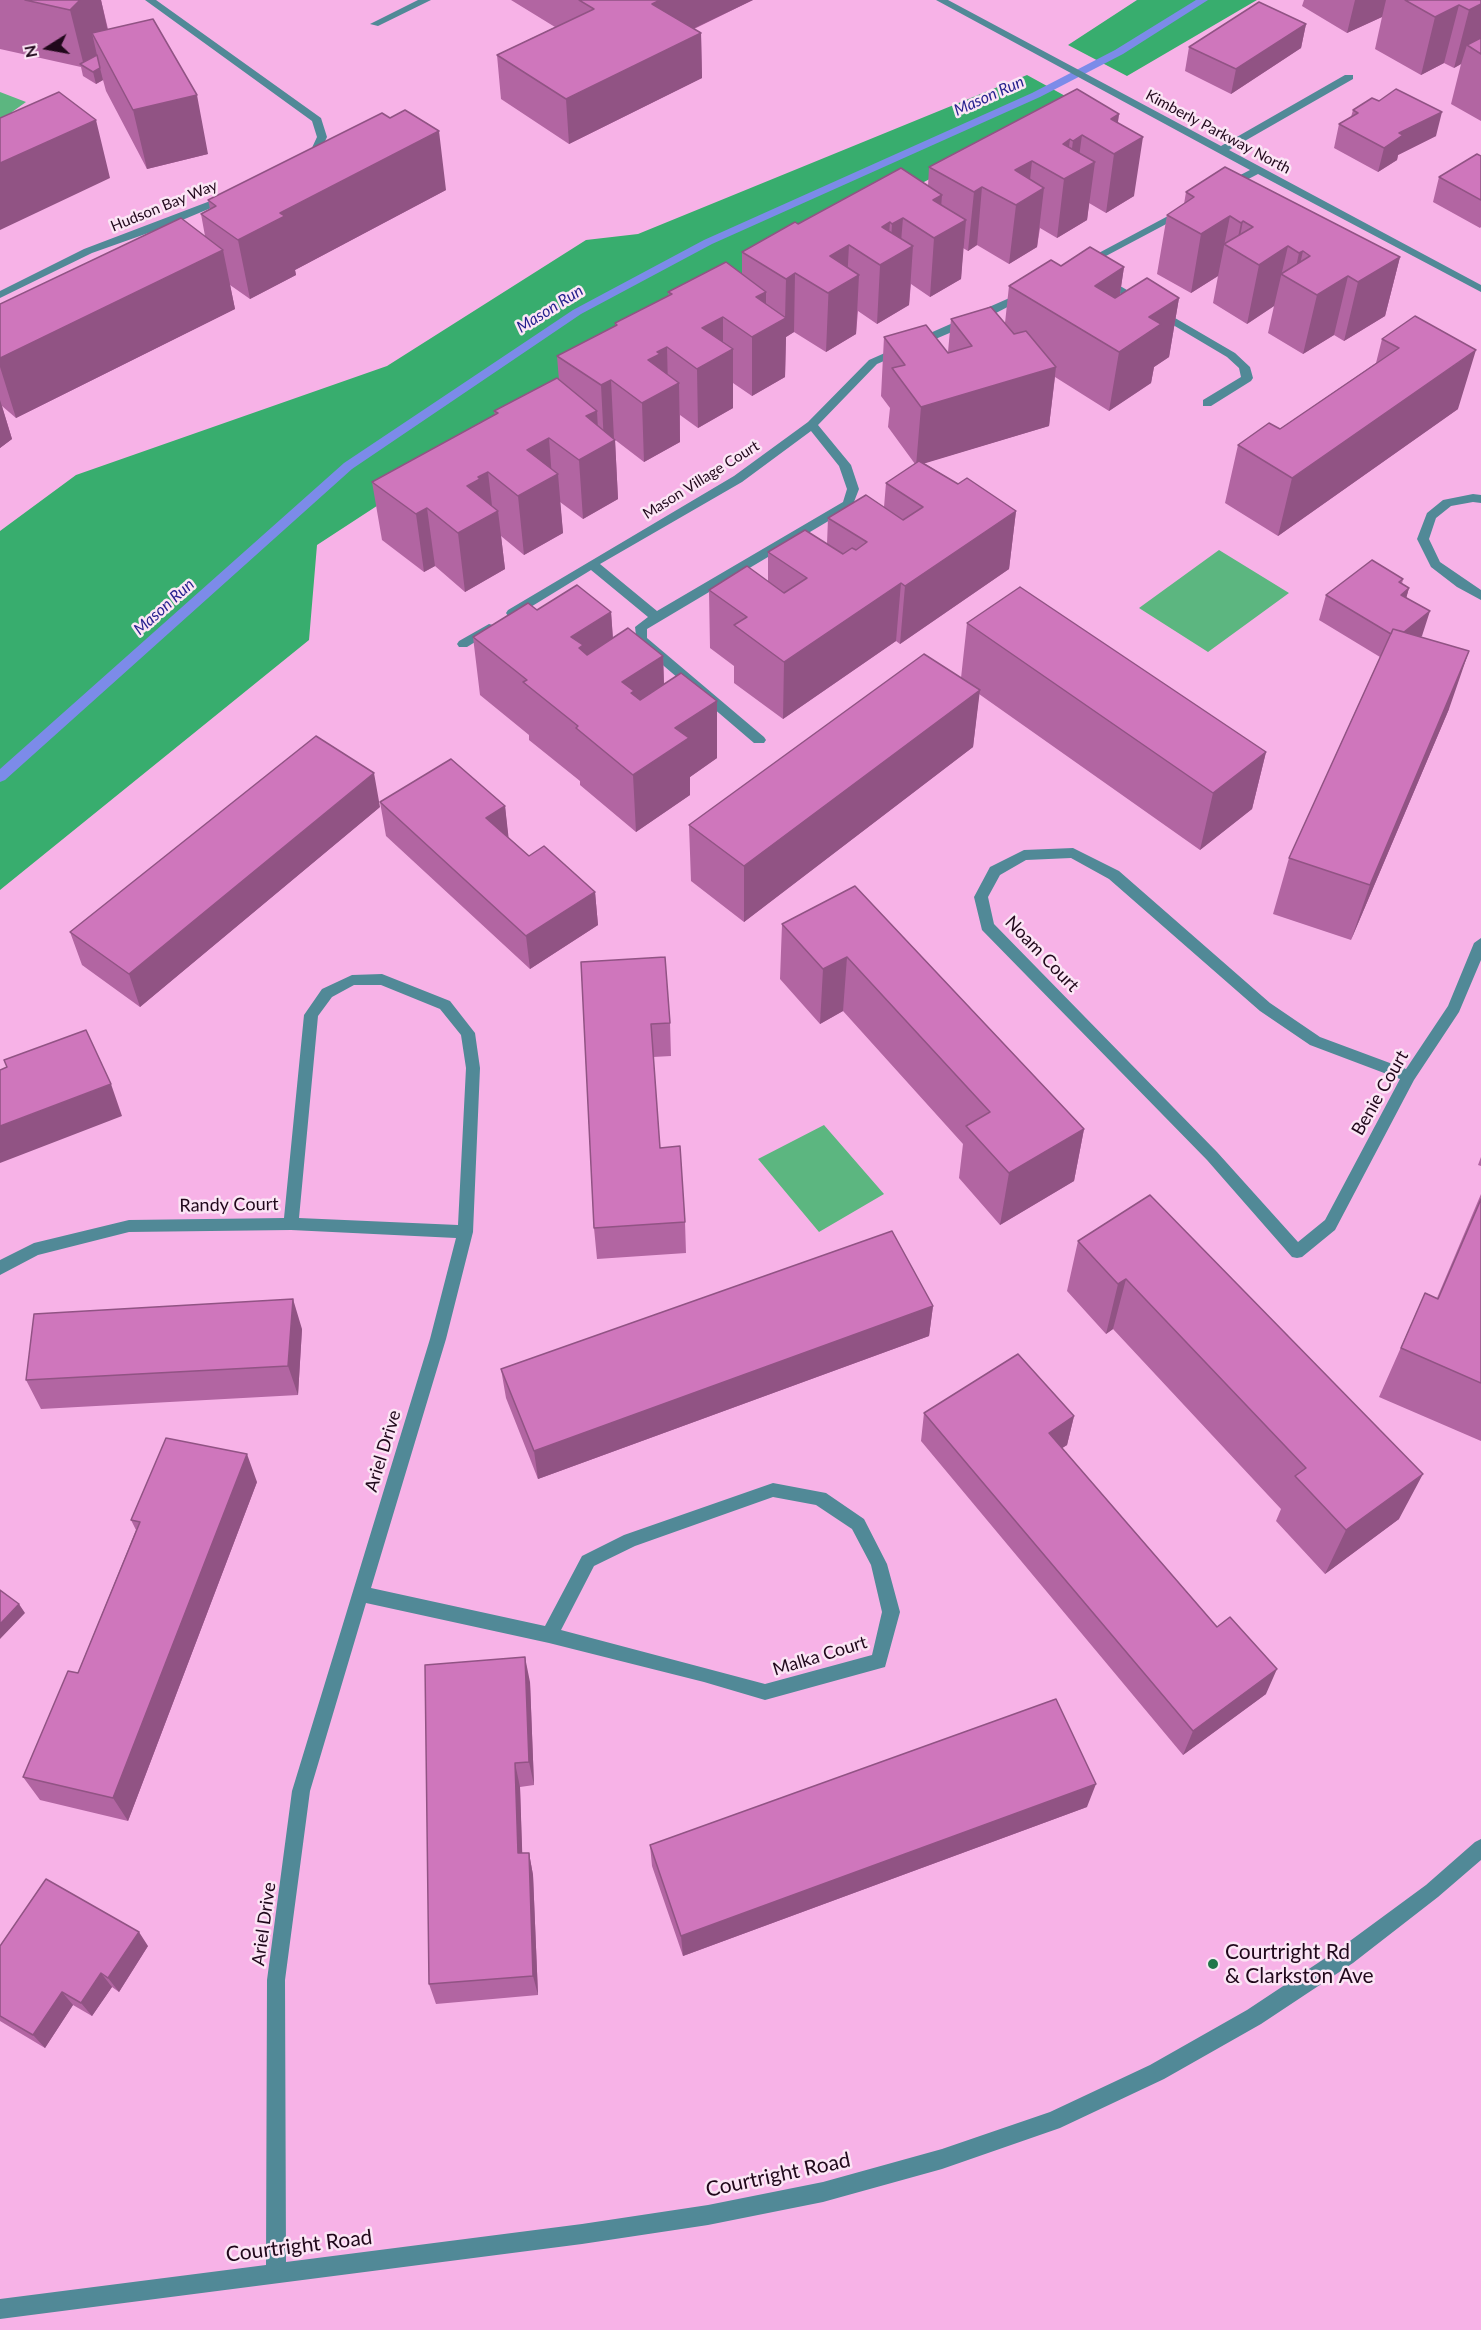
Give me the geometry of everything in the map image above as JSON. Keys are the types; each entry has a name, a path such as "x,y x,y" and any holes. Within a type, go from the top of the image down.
{"street":[{"path":"150,0 317,120 322,137 314,154 301,164"},
{"path":"375,24 426,0"},
{"name":"Kimberly Parkway North","path":"940,0 1481,289"},
{"path":"1221,150 1349,77"},
{"path":"1219,191 1257,170"},
{"name":"Hudson Bay Way","path":"0,295 88,251 164,224 240,192"},
{"path":"1191,207 1075,268 1231,355 1244,367 1247,378 1207,403"},
{"name":"Mason Village Court","path":"463,644 592,564 738,479 812,425 873,362 990,312 1030,291"},
{"path":"759,740 641,640 641,627 848,504 853,489 844,465 812,425"},
{"path":"1481,500 1473,498 1447,503 1431,516 1423,539 1435,564 1481,596"},
{"path":"592,564 656,617"},
{"name":"Noam Court","path":"1297,1252 1212,1156 987,926 981,897 995,871 1024,855 1073,853 1114,875 1265,1007 1315,1041 1409,1076"},
{"name":"Benie Court","path":"1297,1252 1330,1226 1409,1076 1454,1008 1481,943"},
{"name":"Ariel Drive","path":"276,2273 276,1980 302,1791 438,1339 465,1232 473,1068 468,1033 445,1005 382,979 352,980 327,993 311,1015 291,1224"},
{"name":"Randy Court","path":"0,1268 34,1249 129,1226 291,1224 465,1232"},
{"name":"Malka Court","path":"360,1594 549,1635 704,1674 765,1692 879,1661 891,1612 879,1564 858,1524 819,1498 773,1490 639,1537 588,1561 549,1635"},
{"name":"Courtright Road","path":"0,2309 582,2234 708,2215 844,2186 942,2160 1053,2121 1157,2072 1254,2017 1346,1956 1432,1891 1481,1848"}],"green space":[{"path":"1137,0 1257,0 1127,76 1068,45"},
{"path":"1027,75 1078,103 688,303 317,545 309,640 0,890 0,531 76,475 387,366 586,240 638,234"},
{"path":"0,92 26,102 12,112 27,118 0,127"},
{"path":"1219,550 1289,593 1208,652 1139,608"},
{"path":"824,1125 884,1194 819,1232 758,1159"}],"building":[{"path":"25,0 80,0 70,10"},
{"path":"579,0 660,0 652,4 701,33 566,99 497,55 594,9"},
{"path":"1405,0 1481,0 1481,4 1469,10 1459,5 1435,17"},
{"path":"1259,2 1306,24 1236,69 1189,47"},
{"path":"153,19 197,95 133,110 92,33"},
{"path":"1481,38 1481,54 1467,45"},
{"path":"97,55 100,68 93,72 80,64"},
{"path":"1077,89 1119,114 1111,119 1143,137 1114,154 1082,135 1073,141 1070,139 1063,144 1095,162 1064,179 1032,161 1015,170 1044,188 1016,205 982,187 974,192 929,167"},
{"path":"1396,89 1442,112 1399,133 1403,135 1384,148 1339,124 1358,113 1353,110 1372,98 1379,101"},
{"path":"59,92 96,120 0,163 0,118"},
{"path":"405,110 439,131 280,213 285,216 238,240 201,214 216,206 208,200 382,113 390,118"},
{"path":"1477,154 1481,156 1481,200 1439,177"},
{"path":"1225,167 1400,257 1358,282 1348,276 1317,295 1281,274 1310,256 1303,251 1299,253 1288,246 1259,265 1224,244 1253,227 1243,221 1241,223 1230,216 1201,234 1167,215 1194,197 1186,192"},
{"path":"901,168 942,195 933,200 966,220 934,238 903,218 892,224 890,222 882,227 913,246 880,265 849,245 830,256 859,275 828,293 795,273 786,279 742,252 795,222 798,224"},
{"path":"181,218 223,250 0,358 0,304"},
{"path":"1090,247 1124,267 1095,286 1115,298 1147,278 1179,298 1149,317 1161,324 1119,352 1009,286 1051,260 1061,266"},
{"path":"726,262 766,292 756,297 786,318 752,337 723,317 702,328 733,349 697,369 667,347 657,352 660,354 648,360 679,383 642,403 611,380 601,385 557,356 617,325 615,323 672,294 668,292"},
{"path":"991,307 1014,334 1026,331 1056,367 921,407 892,368 905,365 884,337 926,325 948,353 972,346 951,319"},
{"path":"1415,316 1476,350 1292,478 1238,445 1269,423 1280,429 1399,348 1382,339"},
{"path":"557,378 597,411 586,416 615,440 579,460 549,438 527,450 558,474 518,496 488,472 467,486 498,511 458,533 427,508 416,514 372,482 498,413 494,411"},
{"path":"919,461 958,484 967,478 1016,511 905,586 901,583 784,662 734,625 747,617 709,590 747,566 784,593 807,578 768,552 805,530 843,554 852,548 856,550 867,542 828,518 866,495 903,520 923,507 886,483"},
{"path":"1372,560 1403,579 1399,582 1409,588 1401,595 1430,611 1404,632 1393,629 1391,634 1326,595"},
{"path":"577,585 611,612 571,637 583,645 579,648 587,655 628,628 663,656 622,682 634,691 631,693 640,700 681,673 717,701 675,728 689,738 633,775 576,728 578,726 523,682 527,680 473,637 528,603 537,610"},
{"path":"1020,587 1266,752 1213,793 967,623"},
{"path":"1393,629 1469,651 1370,885 1289,858"},
{"path":"924,654 980,690 744,866 689,825"},
{"path":"316,736 374,773 129,974 70,932"},
{"path":"451,759 505,806 486,818 529,856 544,846 595,892 526,936 380,802"},
{"path":"855,886 1084,1129 1009,1173 966,1126 990,1112 847,957 823,969 782,924"},
{"path":"665,957 670,1023 651,1024 660,1148 680,1146 685,1222 594,1228 581,962"},
{"path":"86,1030 111,1084 0,1126 0,1070 7,1067 4,1060"},
{"path":"1150,1195 1423,1474 1346,1530 1295,1476 1306,1468 1126,1279 1118,1284 1078,1241"},
{"path":"1481,1199 1481,1383 1401,1348 1425,1293 1438,1299"},
{"path":"892,1231 933,1306 534,1451 501,1369"},
{"path":"293,1299 288,1366 26,1380 34,1314"},
{"path":"1018,1354 1074,1416 1049,1433 1217,1627 1230,1617 1277,1669 1193,1731 924,1413"},
{"path":"166,1438 247,1454 113,1798 23,1777 68,1671 78,1673 140,1522 131,1520"},
{"path":"0,1590 19,1604 0,1624"},
{"path":"525,1657 529,1762 515,1763 518,1853 529,1853 533,1976 429,1984 425,1665"},
{"path":"1056,1699 1096,1784 681,1936 650,1845"},
{"path":"46,1879 139,1932 108,1978 101,1973 81,2003 62,1992 33,2035 0,2016 0,1946"}],"waterway":[{"name":"Mason Run","path":"0,777 348,466 577,312 708,242 1036,95 1119,52 1203,0"}],"place":[{"name":"Courtright Rd & Clarkston Ave","path":"1213,1964"}]}
